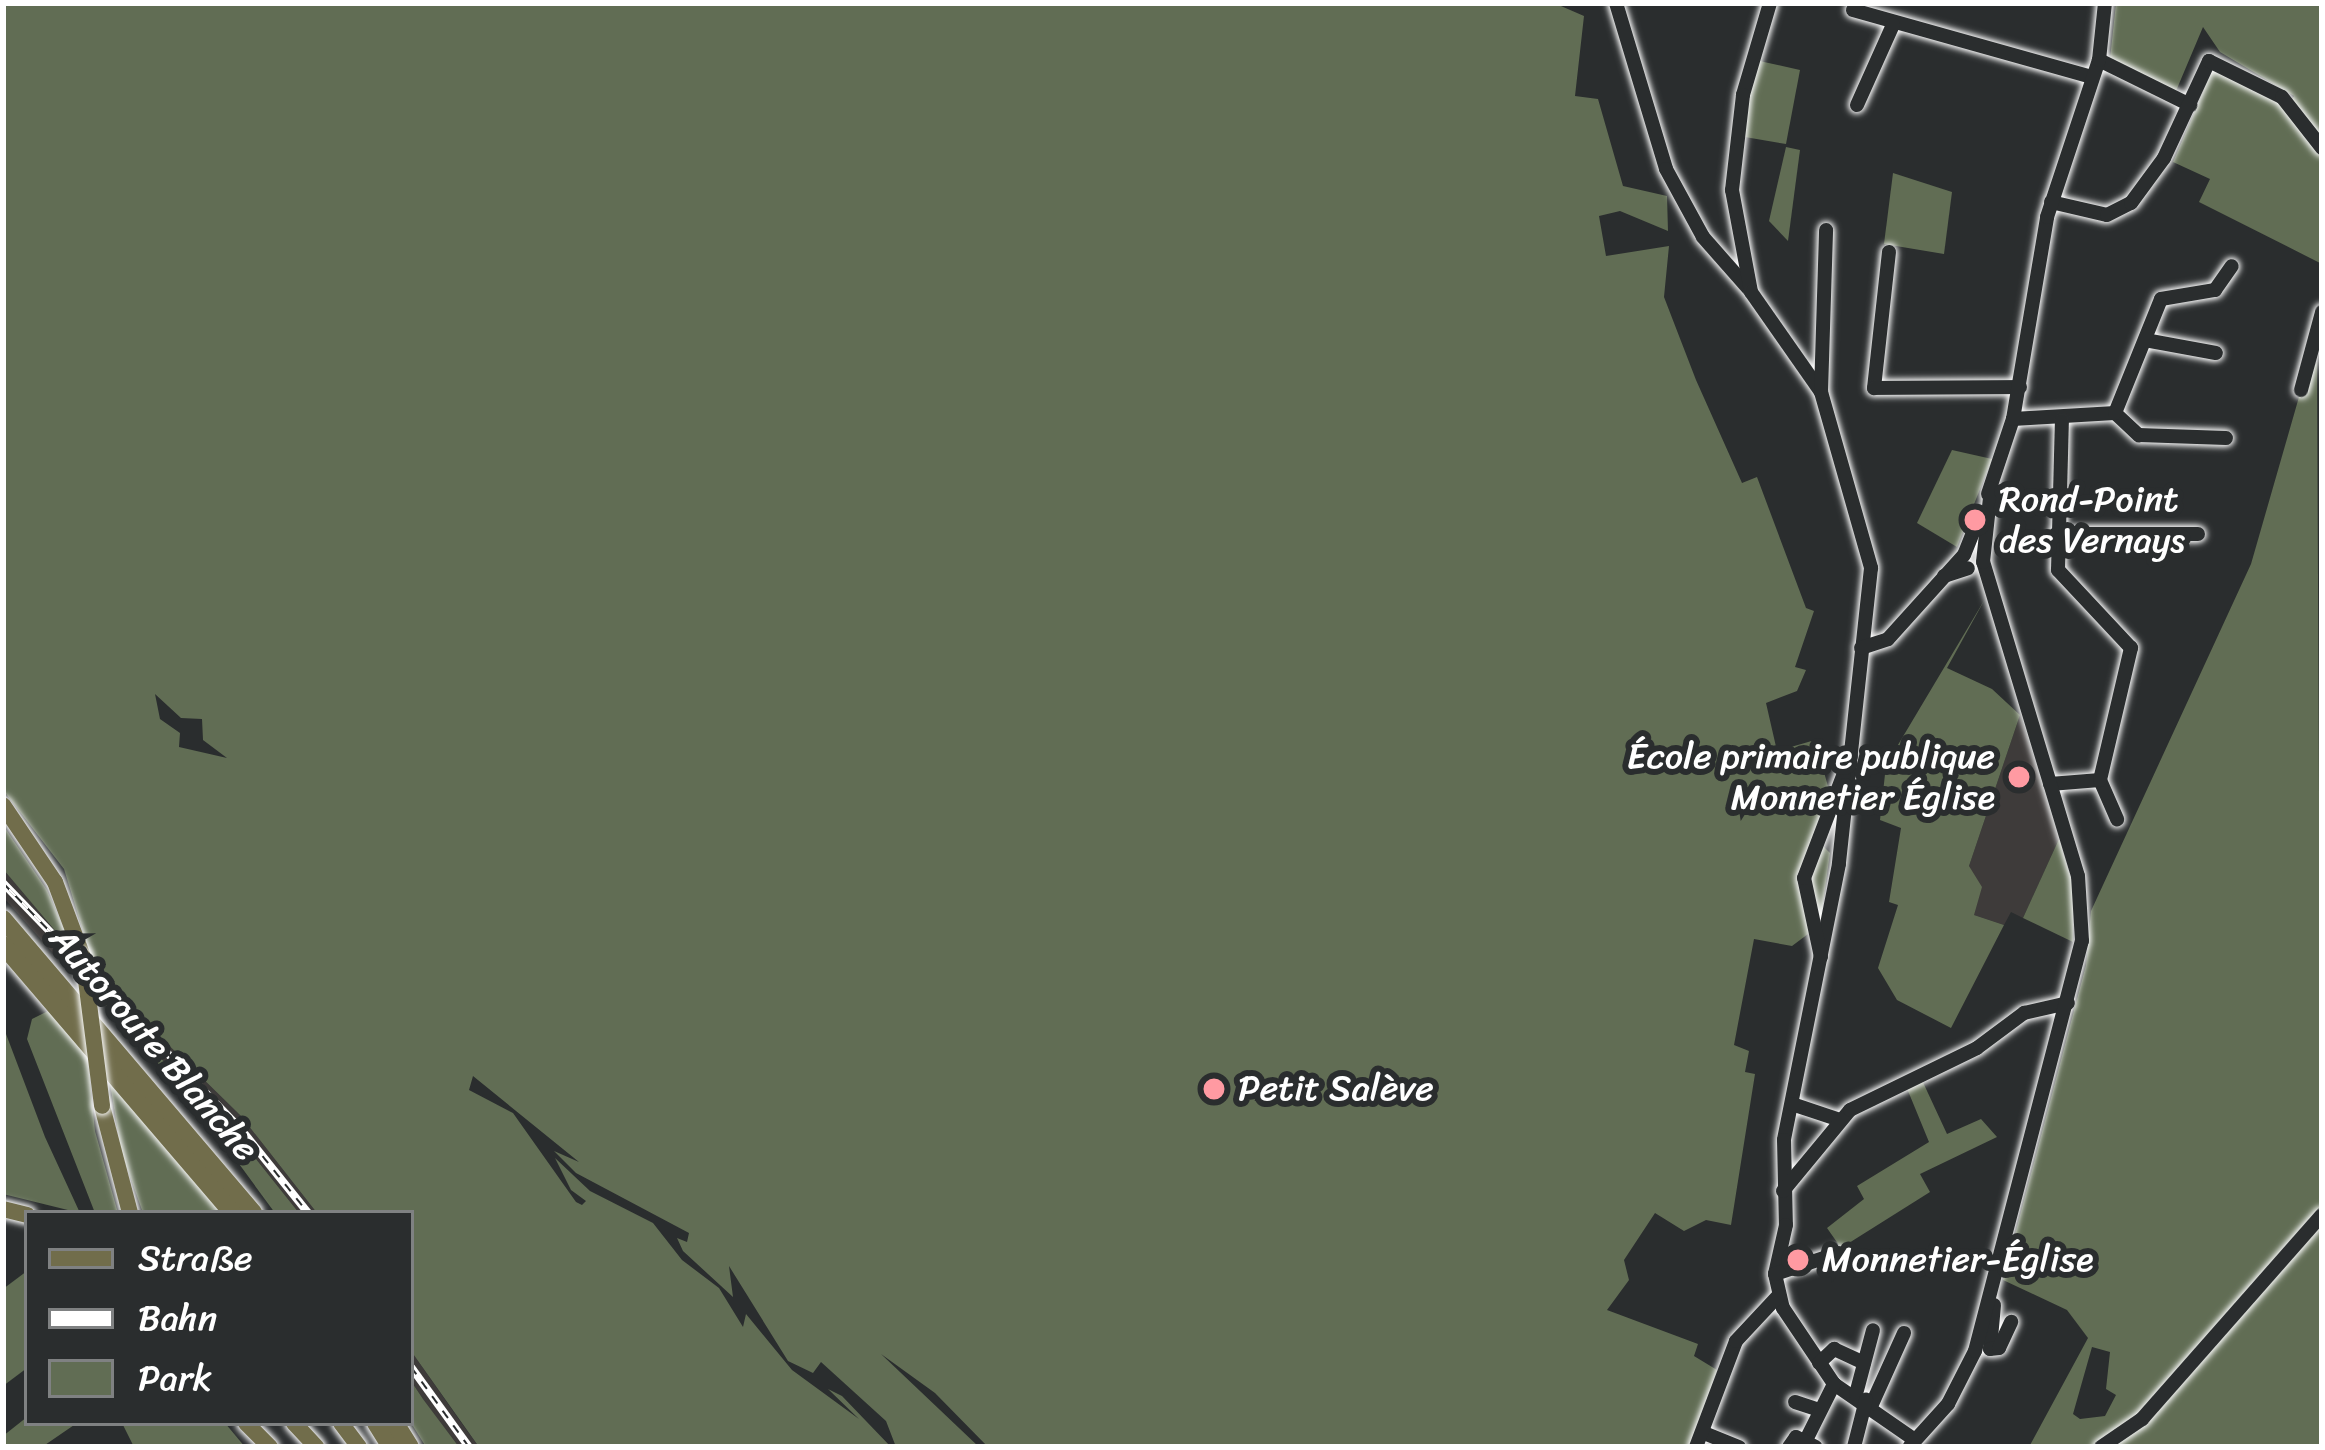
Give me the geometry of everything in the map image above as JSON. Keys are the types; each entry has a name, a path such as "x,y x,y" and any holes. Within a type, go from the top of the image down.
{"highway":[{"name":"Autoroute Blanche","path":"3,919 251,1210"},
{"name":"Autoroute Blanche","path":"3,945 230,1210"}],"main road":[{"path":"3,805 56,882 83,957 102,1106 129,1210"}],"street":[{"path":"1616,3 1666,169 1703,237 1751,292 1821,392 1868,548 1847,769 1821,958 1792,1104 1783,1191 1784,1253 1774,1274 1778,1296 1834,1384 1865,1400 1918,1442 1959,1385 1991,1297 2079,962 2080,887 1990,595 1973,560 2020,387 2051,202 2099,60 2105,3"},
{"path":"1751,292 1732,158 1770,3"},
{"path":"1853,10 1893,25 2092,77"},
{"path":"1857,105 1893,25"},
{"path":"2099,60 2190,104"},
{"path":"2051,202 2117,212 2164,158 2209,62 2282,97 2322,148"},
{"path":"1821,392 1826,230"},
{"path":"1889,251 1874,388 2020,387"},
{"path":"2115,413 2161,299 2215,290 2232,266"},
{"path":"2301,390 2322,312"},
{"path":"2145,340 2216,353"},
{"path":"2013,419 2062,420 2115,413"},
{"path":"2115,413 2139,435 2226,438"},
{"path":"2062,420 2056,534 2060,577 2131,648 2100,780 2117,819"},
{"path":"2056,534 2198,533"},
{"path":"1861,648 1888,639 1944,576 1973,560"},
{"path":"1821,958 1804,878 1847,769"},
{"path":"2050,784 2100,780"},
{"path":"1783,1191 1840,1120 1977,1048 2024,1013 2068,1003"},
{"path":"1792,1104 1840,1120"},
{"path":"2102,1447 2142,1418 2322,1215"},
{"path":"1774,1274 1839,1253"},
{"path":"1739,1447 1700,1440 1736,1342 1778,1296"},
{"path":"1991,1297 1990,1349 1999,1348 2011,1322"},
{"path":"1854,1447 1873,1330"},
{"path":"1865,1400 1904,1334"},
{"path":"1819,1364 1834,1349 1864,1363"},
{"path":"1801,1443 1834,1384"},
{"path":"1795,1402 1820,1410"}],"shaded area":[{"name":"École primaire publique Monnetier Église","path":"2020,715 2059,839 2023,918 2011,912 2004,925 1974,915 1969,866"},
{"path":"3,869 74,953 79,982 3,897"},
{"path":"96,974 241,1116 315,1210 297,1210 228,1124 100,999"},
{"path":"414,1355 479,1447 459,1447 414,1386"}],"green space":[{"path":"3,3 1554,3 1584,16 1575,96 1598,99 1623,186 1667,196 1668,231 1620,211 1599,216 1606,256 1669,246 1664,297 1696,380 1742,483 1757,477 1806,608 1814,611 1795,667 1806,670 1797,691 1766,703 1777,751 1815,740 1829,790 1814,837 1830,853 1820,925 1792,946 1754,939 1734,1045 1749,1051 1745,1072 1755,1074 1731,1225 1706,1220 1684,1231 1655,1213 1624,1260 1629,1280 1607,1310 1698,1344 1694,1356 1717,1370 1691,1447 988,1447 935,1393 881,1354 979,1447 896,1447 886,1421 821,1362 813,1373 788,1361 729,1266 733,1297 683,1251 677,1238 687,1242 689,1233 576,1173 554,1151 579,1162 473,1076 469,1090 513,1113 576,1202 586,1201 571,1190 555,1158 590,1191 653,1223 682,1260 719,1288 743,1327 746,1314 792,1370 859,1419 828,1389 842,1396 891,1447 479,1447 414,1355 414,1210 315,1210 241,1116 96,974 64,869 3,790","holes":["155,694 181,718 202,719 203,740 227,758 179,747 180,733 160,719"]},
{"path":"2116,3 2322,3 2322,264 2199,202 2210,179 2173,162 2213,69 2289,105 2294,96 2220,52 2203,27 2176,91 2110,59"},
{"path":"1755,60 1800,70 1786,144 1739,136"},
{"path":"1786,147 1800,150 1788,241 1769,221"},
{"path":"1893,173 1952,192 1944,254 1884,244"},
{"path":"2317,362 2322,1447 2029,1447 2088,1338 2067,1310 2003,1280 2086,965 2091,911 2251,564 2301,390","holes":["2092,1347 2110,1352 2106,1389 2116,1395 2105,1416 2080,1419 2073,1414"]},
{"path":"1952,450 1992,459 1957,547 1917,523"},
{"path":"1985,599 1947,668 1992,689 2020,715 1969,866 1982,887 1974,915 2004,925 1951,1028 1897,1000 1878,968 1898,905 1889,902 1901,828 1880,820 1886,765"},
{"path":"3,825 47,890 74,953 3,869"},
{"path":"2059,839 2073,886 2073,942 2023,918"},
{"path":"100,999 228,1124 297,1210 273,1210 195,1104"},
{"path":"48,1011 87,1052 95,1131 117,1210 94,1210 27,1039 32,1019"},
{"path":"3,1026 79,1210 3,1194"},
{"path":"109,1077 218,1210 142,1210 121,1151"},
{"path":"1921,1078 1947,1134 1981,1119 1997,1137 1920,1174 1930,1192 1841,1248 1827,1228 1864,1199 1857,1186 1929,1142 1906,1086"},
{"path":"24,1273 24,1370 3,1386 3,1289"},
{"path":"414,1385 459,1447 426,1447 413,1426"},
{"path":"24,1419 24,1426 73,1426 42,1447 3,1447 3,1436"},
{"path":"124,1426 228,1426 245,1447 134,1447"}],"railway":[{"path":"3,883 240,1128 306,1210"},
{"path":"414,1371 469,1447"}],"place":[{"name":"Rond-Point des Vernays","path":"1975,520"},
{"name":"École primaire publique Monnetier Église","path":"2019,777"},
{"name":"Petit Salève","path":"1214,1089"},
{"name":"Monnetier-Église","path":"1798,1260"}]}
